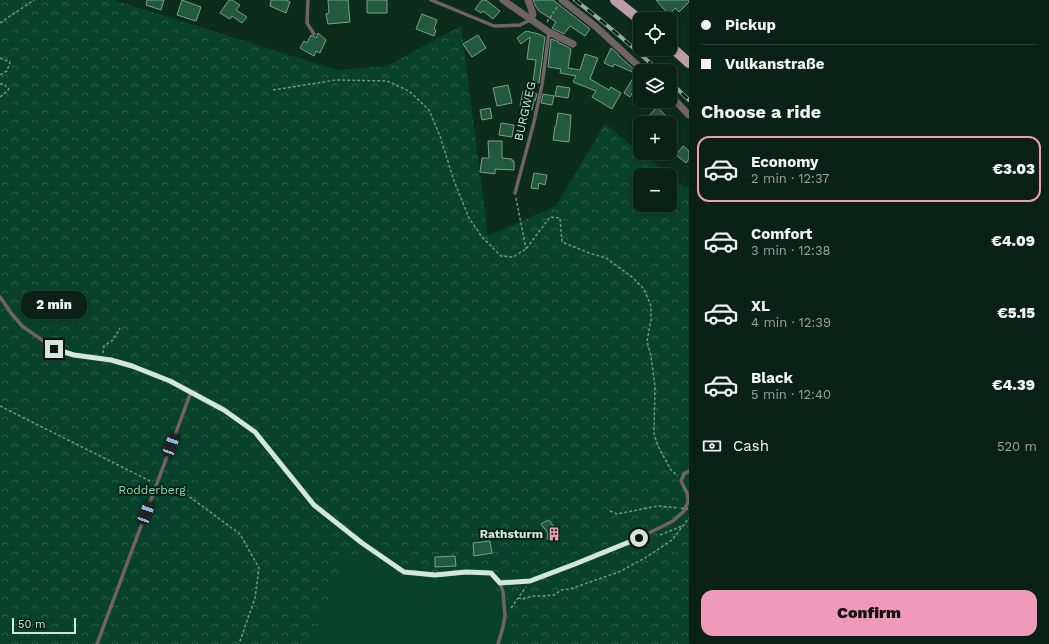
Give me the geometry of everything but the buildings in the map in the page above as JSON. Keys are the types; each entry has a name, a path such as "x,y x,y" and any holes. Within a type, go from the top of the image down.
{"main road":[{"path":"615,0 633,14"},
{"path":"677,52 689,63"}],"street":[{"path":"503,0 549,32 574,44"},
{"path":"528,0 533,14 531,20"},
{"path":"562,0 595,26 636,64"},
{"path":"677,102 689,115"}],"lane":[{"path":"308,0 307,23 314,34"},
{"path":"431,0 494,26 520,25 531,20"},
{"name":"BURGWEG","path":"515,193 534,122 542,85 549,32"},
{"path":"0,297 22,326 54,349 74,355 111,360 132,366 170,381 224,410 255,432 314,505 362,543 404,572 435,575 466,572 491,573 500,583 502,592 504,616 503,627 498,644"},
{"path":"97,644 191,392"},
{"path":"500,583 530,581 639,538 673,521 684,511 688,502 688,493 681,481 684,474 689,471"}],"path":[{"path":"0,24 34,0"},
{"path":"543,28 562,0"},
{"path":"0,58 10,62 7,71 0,75"},
{"path":"274,90 336,80 387,81 409,91 429,110 440,136 454,181 469,218 482,237 501,256 513,257 526,249 550,217 560,218 562,242 606,258 644,288 651,306 651,320 647,340 655,386 654,434 658,446 671,470 682,478"},
{"path":"0,84 4,84 9,89 0,97"},
{"path":"515,193 526,249"},
{"path":"102,359 104,346 113,340 120,328"},
{"path":"0,406 157,484 183,492 240,534 259,568 255,598 239,644"},
{"path":"610,511 618,514 658,506 688,509"},
{"path":"518,598 523,599 533,596 554,595 561,590 570,589 619,572 645,558 672,540 689,518"},
{"path":"504,616 530,581"}],"green space":[{"name":"Rodderberg","path":"0,0 114,0 337,70 387,66 461,26 488,236 556,206 605,124 633,146 633,160 650,160 660,168 633,168 633,212 677,212 677,182 685,188 689,186 689,644 510,644 511,638 504,624 492,574 417,579 399,574 383,561 345,555 311,644 0,644"},
{"path":"192,396 346,555 383,561 399,574 492,574 504,624 511,638 510,644 100,644"}],"railway":[{"path":"575,0 618,34 651,64"},
{"path":"677,89 689,100"}],"place":[{"name":"Rathsturm","path":"554,534"}],"route":[{"path":"54,349 74,355 111,360 132,366 170,381 224,410 255,432 314,505 362,543 404,572 435,575 466,572 491,573 500,583 530,581 639,538"}]}
